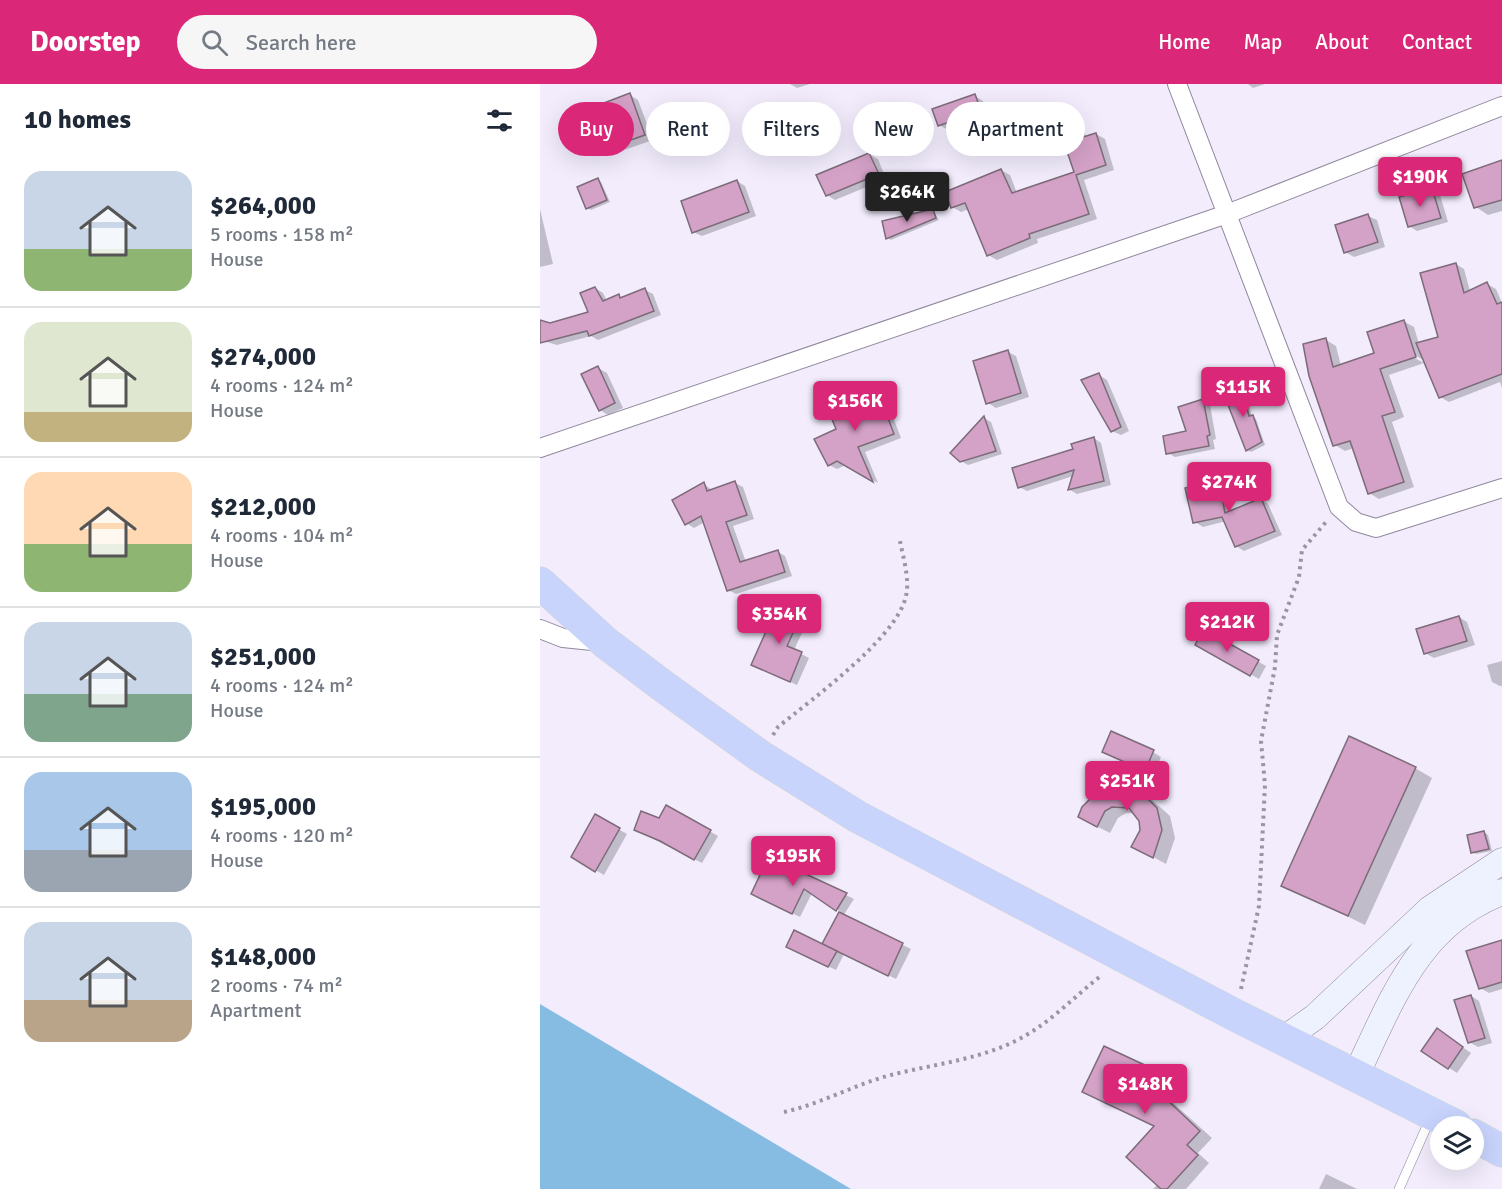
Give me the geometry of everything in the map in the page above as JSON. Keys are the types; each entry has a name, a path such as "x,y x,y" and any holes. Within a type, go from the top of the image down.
{"highway":[{"path":"540,583 606,643 760,756 858,817 1235,1015 1436,1116"},
{"path":"1484,1142 1502,1151"}],"street":[{"path":"1177,84 1339,507 1356,522 1376,528 1502,488"},
{"path":"540,448 1227,214 1502,106"},
{"path":"540,629 563,638 606,643"},
{"path":"1292,1042 1315,1017 1430,909 1502,861"},
{"path":"1350,1072 1406,971 1426,945 1451,920 1502,892"}],"lane":[{"path":"1399,1189 1430,1141"}],"path":[{"path":"1235,1015 1260,906 1265,785 1261,741 1275,667 1277,635 1299,577 1302,550 1339,507"},
{"path":"760,756 778,727 854,663 900,614 907,586 900,540"},
{"path":"784,1112 820,1103 866,1083 957,1060 1020,1039 1039,1028 1126,957"}],"water":[{"path":"540,1004 851,1189 540,1189"}],"building":[{"path":"630,93 633,102 606,102"},
{"path":"975,94 978,102 952,102"},
{"path":"634,104 645,135 634,139"},
{"path":"946,104 946,123 938,126 934,108"},
{"path":"1096,133 1106,165 1076,175 1089,214 1029,234 1030,238 987,256 965,203 951,208 945,192 1001,169 1012,193 1074,172 1069,156 1085,156 1085,136"},
{"path":"862,156 870,156 879,174 826,196 816,175"},
{"path":"1502,160 1502,200 1474,208 1462,174"},
{"path":"598,178 607,200 586,209 577,187"},
{"path":"931,179 937,199 908,207 903,187"},
{"path":"737,180 749,212 692,233 681,201"},
{"path":"1432,188 1441,218 1408,227 1399,197"},
{"path":"933,209 936,218 886,239 882,221"},
{"path":"1368,214 1378,242 1344,253 1335,225"},
{"path":"1456,263 1464,293 1487,282 1497,304 1502,302 1502,374 1439,398 1416,343 1438,337 1420,273"},
{"path":"595,287 603,301 619,294 620,298 645,288 654,311 589,336 587,331 540,343 540,320 550,323 588,312 580,293"},
{"path":"1404,320 1416,357 1380,369 1395,412 1382,416 1404,482 1368,494 1350,441 1333,446 1309,376 1303,344 1326,338 1333,367 1374,353 1367,332"},
{"path":"1008,350 1021,393 986,404 973,361"},
{"path":"598,366 615,403 599,411 581,374"},
{"path":"1099,373 1121,427 1111,432 1081,380"},
{"path":"1241,386 1249,416 1253,415 1262,442 1246,451 1223,392"},
{"path":"877,389 894,434 858,447 873,482 837,461 828,466 814,439 836,429 829,412 846,404 845,402"},
{"path":"1203,399 1210,435 1207,436 1209,446 1166,454 1163,436 1186,431 1178,407"},
{"path":"984,416 996,451 960,462 950,453"},
{"path":"1094,437 1104,481 1068,490 1074,470 1018,488 1012,468 1073,449 1071,444"},
{"path":"1219,480 1225,513 1261,498 1275,531 1235,547 1222,517 1193,523 1185,488"},
{"path":"735,481 747,515 726,522 740,562 778,550 785,572 727,591 701,516 685,525 672,500 704,482 707,491"},
{"path":"779,602 801,615 787,646 802,652 790,682 751,665"},
{"path":"1459,616 1467,641 1424,654 1416,629"},
{"path":"1203,629 1259,660 1250,676 1195,645"},
{"path":"1111,731 1154,750 1145,771 1102,752"},
{"path":"1349,736 1416,767 1348,916 1281,886"},
{"path":"1144,772 1137,788 1157,808 1162,830 1153,858 1131,847 1140,830 1139,821 1129,808 1112,807 1105,811 1097,827 1078,817 1082,807 1098,791"},
{"path":"666,805 711,830 694,860 634,830 641,811 659,818"},
{"path":"595,814 620,828 595,872 571,857"},
{"path":"1484,831 1489,849 1471,853 1467,835"},
{"path":"769,856 847,893 836,911 804,889 792,914 751,894"},
{"path":"839,912 903,943 888,976 822,944"},
{"path":"794,930 837,951 828,967 786,947"},
{"path":"1502,940 1502,982 1479,989 1466,951"},
{"path":"1471,995 1485,1038 1468,1043 1454,1000"},
{"path":"1437,1028 1463,1047 1448,1069 1421,1051"},
{"path":"1104,1046 1166,1075 1159,1092 1200,1131 1187,1145 1198,1155 1167,1189 1161,1189 1126,1157 1154,1126 1082,1092"}]}
